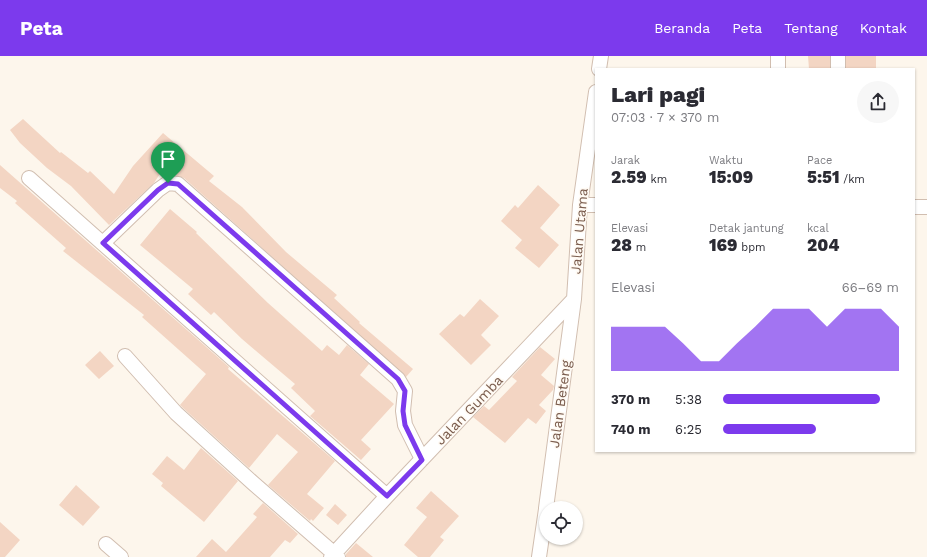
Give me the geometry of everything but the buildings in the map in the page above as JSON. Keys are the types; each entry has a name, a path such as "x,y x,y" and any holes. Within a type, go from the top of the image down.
{"street":[{"path":"599,68 601,56"},
{"path":"778,56 778,68"},
{"path":"838,56 838,68"},
{"name":"Jalan Utama","path":"574,299 580,205 595,99"},
{"path":"29,178 387,496"},
{"path":"103,243 158,190 168,183 178,184 398,379 405,391 403,411 405,425 422,460"},
{"path":"580,205 595,205"},
{"path":"915,207 927,207"},
{"name":"Jalan Gumba","path":"335,556 387,496 574,299"},
{"name":"Jalan Beteng","path":"547,501 574,299"},
{"path":"125,356 176,413 253,484 335,556"},
{"path":"106,544 121,557"},
{"name":"Jalan Beteng","path":"539,557 541,545"}],"route":[{"path":"168,183 178,184 398,379 405,391 403,411 405,425 422,460 387,496 103,243 158,190 168,183"}]}
